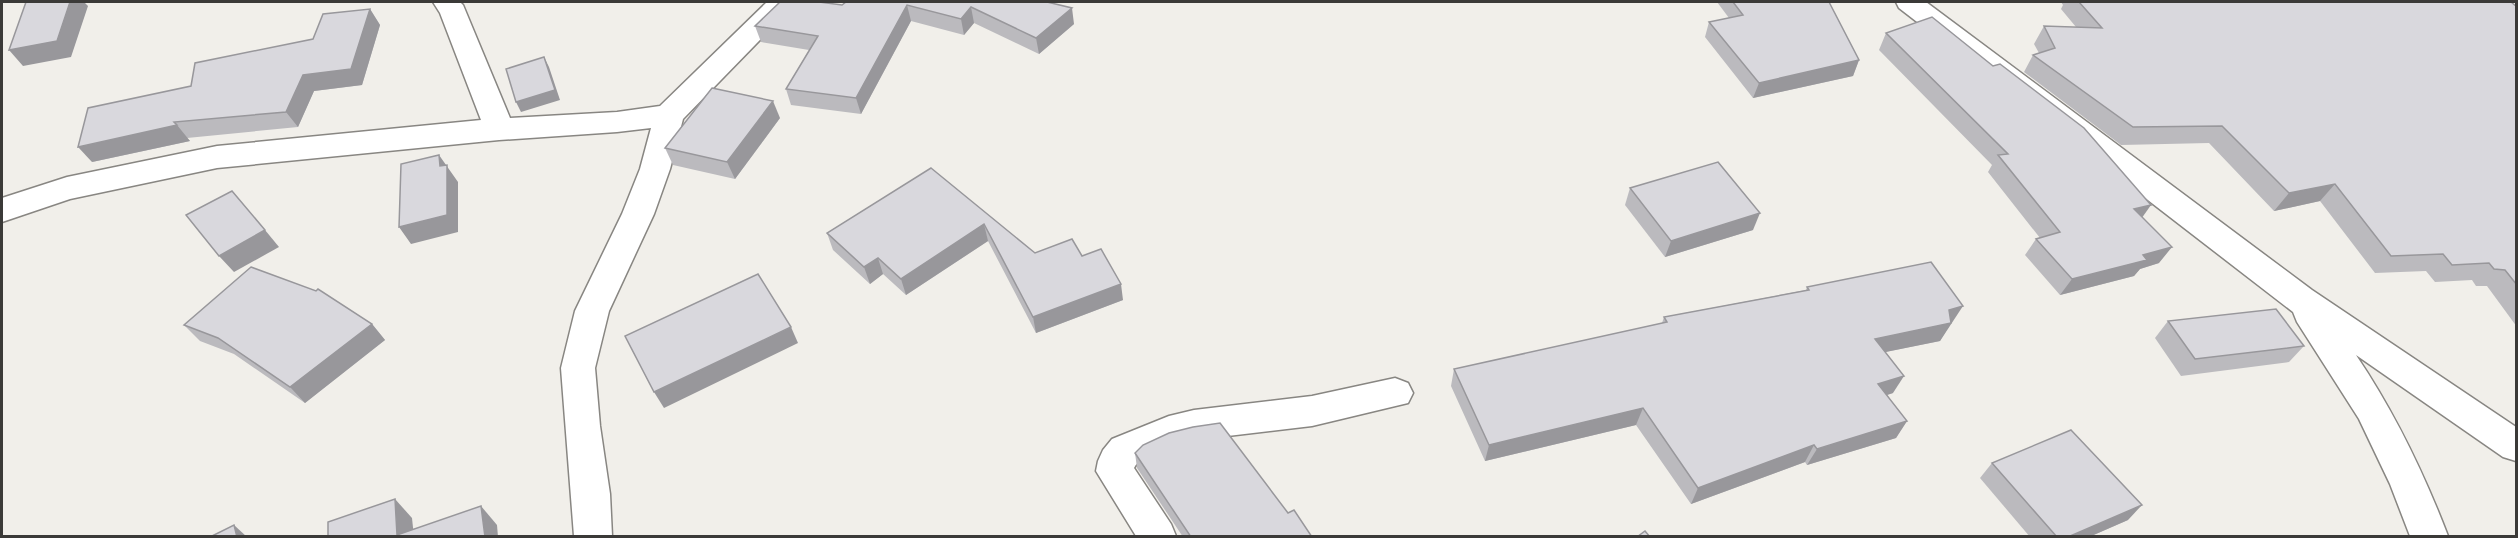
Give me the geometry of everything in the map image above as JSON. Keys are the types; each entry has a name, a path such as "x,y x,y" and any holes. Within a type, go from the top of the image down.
{"street":[{"path":"446,2 453,11 499,129"},
{"path":"593,537 591,494 582,426 578,368 592,311 638,214 655,169 669,115 783,2"},
{"path":"1909,2 2300,299 2517,446"},
{"path":"2,210 68,188 217,157 499,129 617,122 669,115"},
{"path":"2300,299 2373,410 2409,484 2429,537"},
{"path":"1157,537 1115,471 1116,461 1125,450 1169,431 1194,425 1312,411 1395,393"}],"building":[{"path":"26,2 70,2 57,41 9,50"},
{"path":"780,2 819,2 842,5 846,2 1047,2 1072,8 1036,38 971,7 961,19 907,5 856,98 786,89 818,36 755,26"},
{"path":"1733,2 1829,2 1859,60 1759,83 1709,22 1743,15"},
{"path":"2079,2 2511,2 2517,7 2517,285 2505,270 2494,269 2489,263 2452,265 2443,254 2391,256 2335,184 2289,193 2222,126 2133,127 2033,55 2055,48 2044,26 2102,28"},
{"path":"370,9 351,69 303,75 286,112 174,122 177,125 78,147 88,108 191,86 195,63 313,39 323,14"},
{"path":"1932,17 1993,66 2000,64 2084,128 2151,205 2134,209 2172,247 2143,255 2147,260 2072,279 2036,239 2060,232 1998,155 2008,154 1886,33"},
{"path":"544,57 555,90 516,102 506,69"},
{"path":"712,88 773,101 727,162 665,148"},
{"path":"439,155 440,166 447,165 447,215 399,227 401,164"},
{"path":"1718,162 1760,213 1671,241 1630,188"},
{"path":"931,168 1035,253 1072,239 1082,256 1101,249 1121,284 1033,317 984,224 901,279 878,258 864,267 827,233"},
{"path":"232,191 265,230 219,256 186,215"},
{"path":"1931,262 1963,306 1949,310 1951,323 1875,339 1904,376 1878,384 1907,421 1817,449 1814,445 1698,488 1643,408 1489,445 1454,369 1667,322 1664,317 1809,290 1807,287"},
{"path":"251,267 316,291 318,289 372,324 290,387 218,338 184,325"},
{"path":"758,274 791,327 654,392 625,336"},
{"path":"2276,309 2304,346 2195,359 2168,321"},
{"path":"1220,423 1288,513 1294,510 1312,537 1191,537 1135,453 1143,445 1169,433"},
{"path":"2071,430 2142,505 2068,537 2057,537 1992,463"},
{"path":"395,499 397,535 481,506 485,537 328,537 328,522"},
{"path":"234,525 237,537 210,537"},
{"path":"1645,531 1650,537 1637,537"}]}
